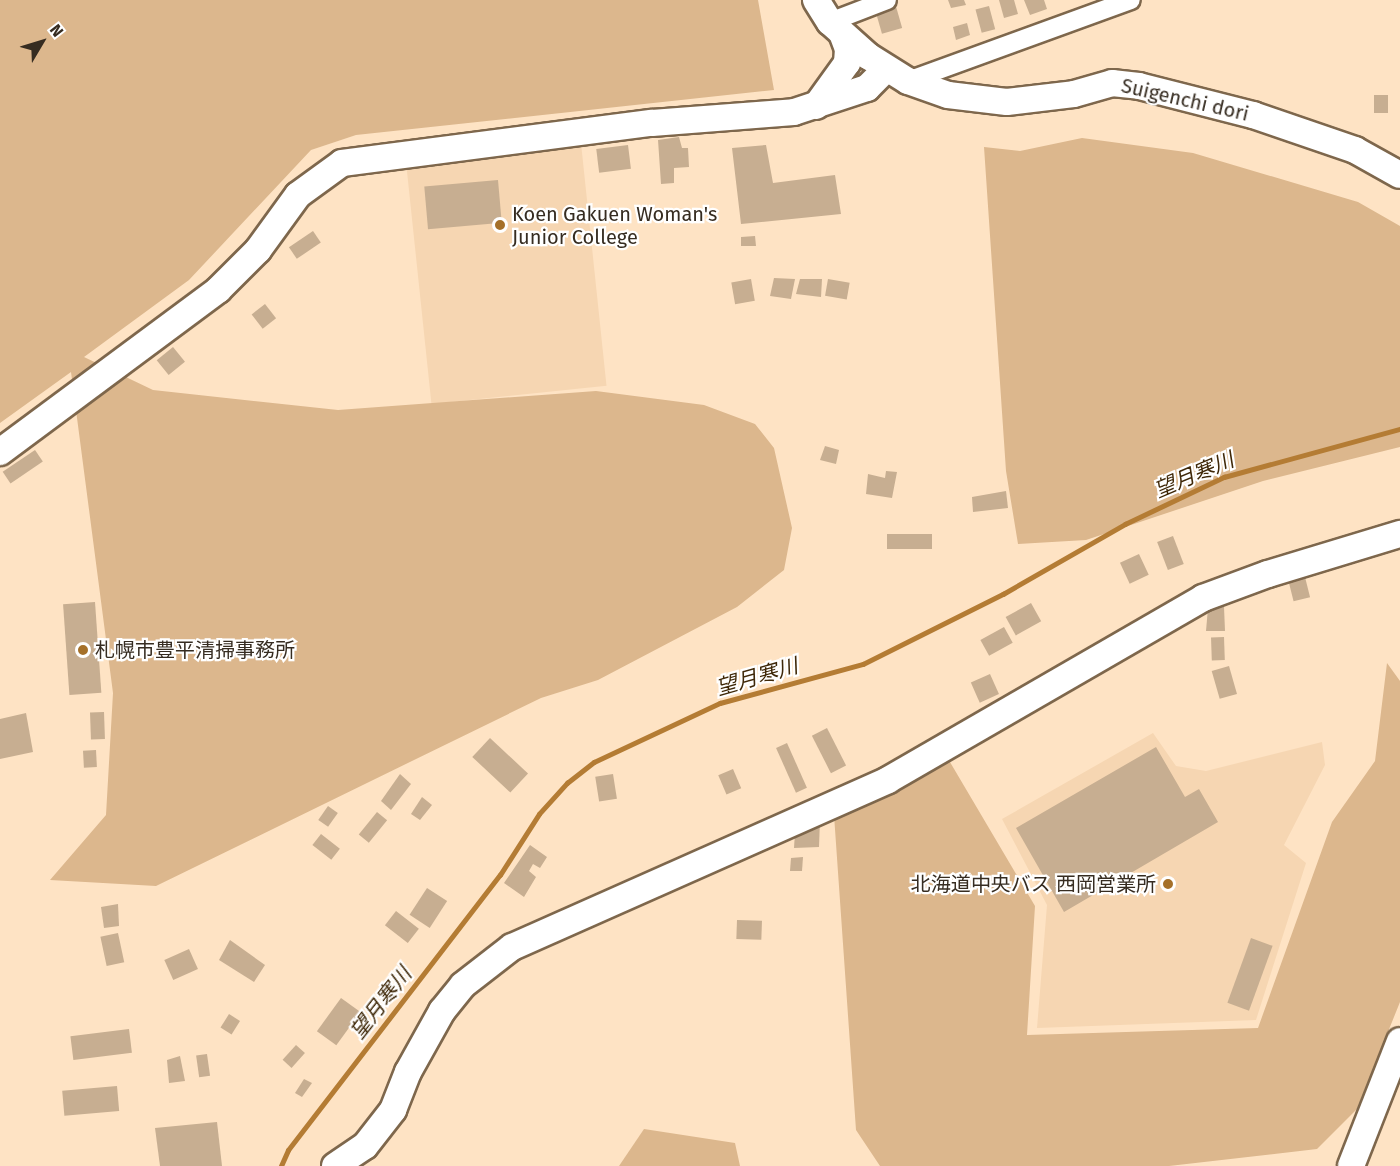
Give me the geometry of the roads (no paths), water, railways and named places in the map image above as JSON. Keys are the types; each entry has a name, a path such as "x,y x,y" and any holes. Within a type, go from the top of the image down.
{"street":[{"name":"Suigenchi dori","path":"816,0 837,29 897,75 948,94 1007,102 1074,94 1112,83 1139,86 1253,116 1355,150 1400,175"},
{"path":"816,106 847,63 848,49 837,29 887,0"},
{"path":"0,452 218,290 258,250 298,195 342,163 652,123 794,112 867,88 897,75 1131,0"},
{"path":"336,1166 365,1146 393,1110 425,1041 463,985 512,947 888,780 1203,598 1268,574 1400,534"},
{"path":"1351,1166 1400,1041"}],"waterway":[{"name":"望月寒川","path":"281,1166 288,1150 500,875 539,814 567,783 594,762 720,703 863,664 1003,594 1125,524 1224,477 1400,429"}],"place":[{"name":"Koen Gakuen Woman's Junior College","path":"500,225"},
{"name":"札幌市豊平清掃事務所","path":"83,650"},
{"name":"北海道中央バス 西岡営業所","path":"1168,884"}]}
